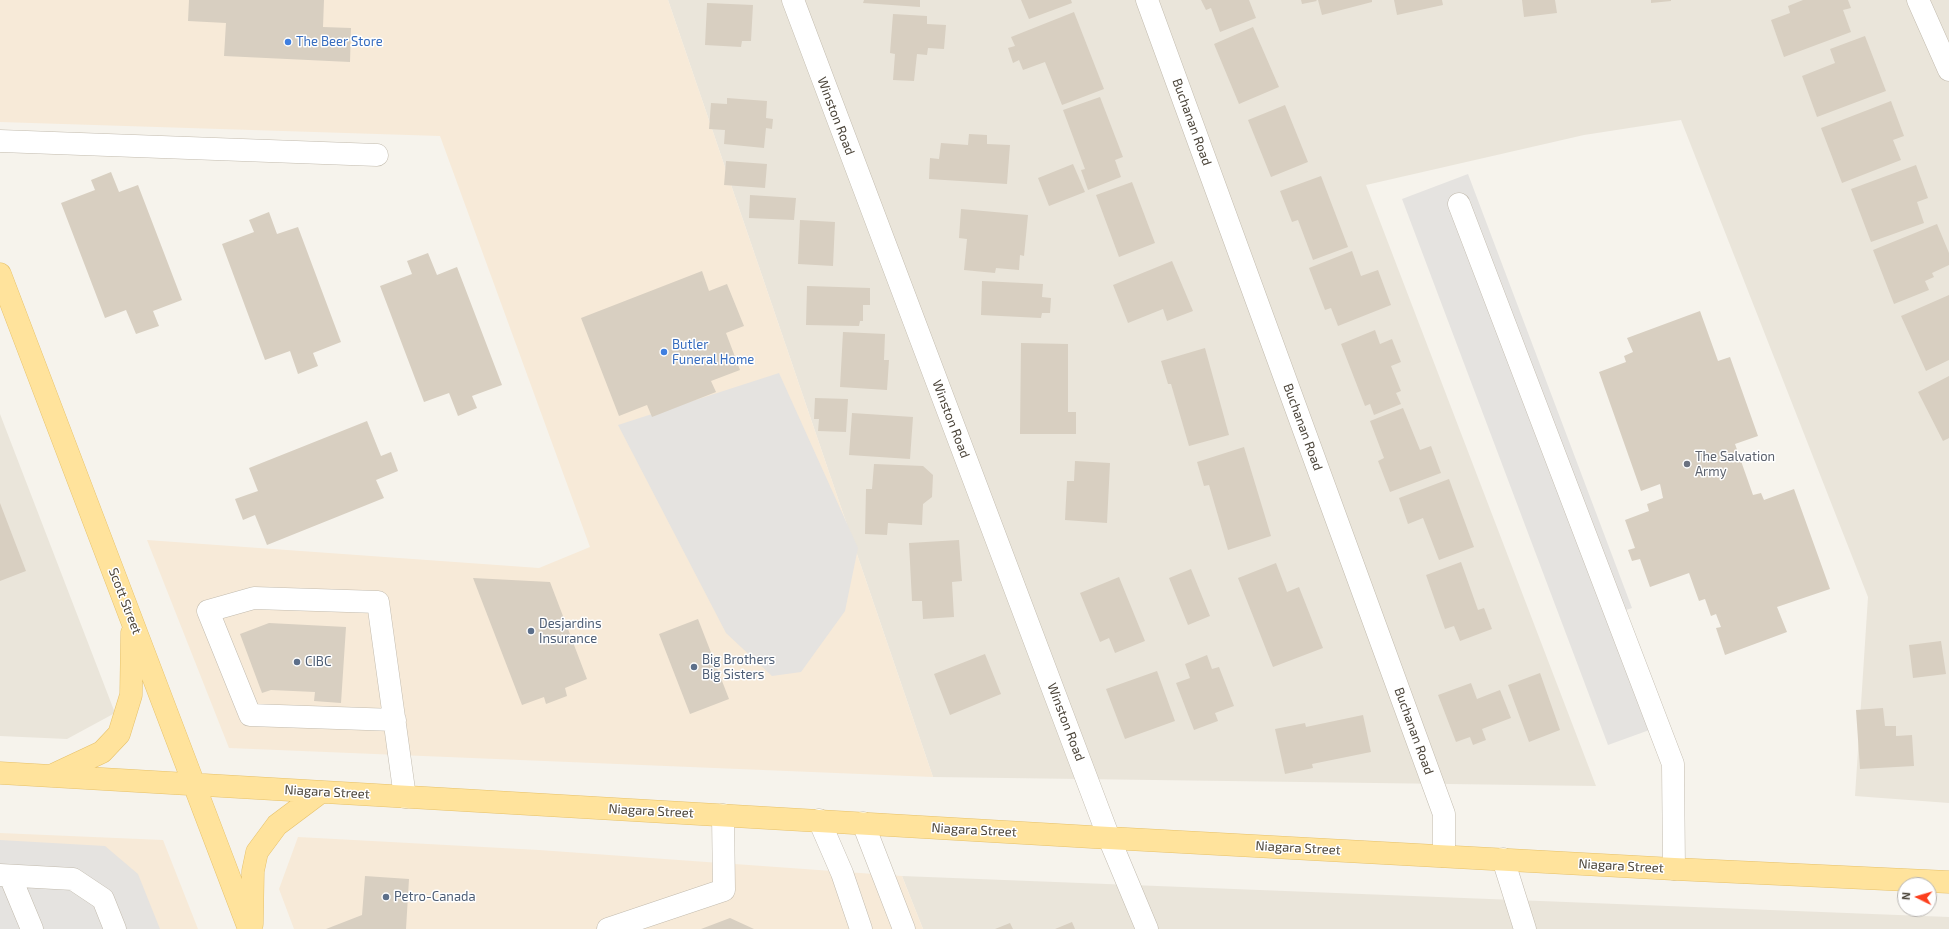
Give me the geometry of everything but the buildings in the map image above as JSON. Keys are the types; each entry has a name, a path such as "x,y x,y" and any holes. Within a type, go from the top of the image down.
{"main road":[{"name":"Scott Street","path":"0,274 194,784 251,929"},
{"path":"52,775 102,752 119,734 131,695 132,622"},
{"name":"Niagara Street","path":"0,773 1109,838 1674,869 1949,882"},
{"path":"251,929 253,871 257,852 277,825 321,792"}],"street":[{"name":"Winston Road","path":"793,0 1109,838 1147,929"},
{"name":"Buchanan Road","path":"1147,0 1444,814 1444,856"},
{"path":"1918,0 1949,70"},
{"path":"0,141 377,155"},
{"path":"1459,204 1673,764 1674,869"},
{"path":"395,720 250,715 208,611 254,598 378,602 395,720 405,797"},
{"path":"608,929 724,890 723,815"},
{"path":"819,820 842,873 861,929"},
{"path":"863,823 904,929"},
{"path":"1503,859 1525,929"},
{"path":"32,929 5,876 73,879 103,898 115,929"}],"shaded area":[{"path":"0,0 668,0 933,777 229,748 147,540 539,568 590,547 440,136 0,122"},
{"path":"668,0 1949,0 1949,803 1855,796 1868,597 1681,120 1584,135 1366,185 1596,786 933,777"},
{"path":"1468,174 1632,608 1623,611 1666,724 1608,745 1402,199"},
{"path":"779,373 858,548 845,611 801,672 772,676 726,633 618,425"},
{"path":"0,414 115,713 67,739 0,736"},
{"path":"0,833 163,840 198,929 0,929"},
{"path":"298,837 539,850 902,876 923,929 294,929 279,889"},
{"path":"0,840 105,846 138,874 160,929 0,929"},
{"path":"902,876 1897,915 1897,917 1949,917 1949,929 923,929"}],"place":[{"name":"The Beer Store","path":"288,42"},
{"name":"Butler Funeral Home","path":"664,352"},
{"name":"The Salvation Army","path":"1687,464"},
{"name":"Desjardins Insurance","path":"531,631"},
{"name":"CIBC","path":"297,662"},
{"name":"Big Brothers Big Sisters","path":"694,667"},
{"name":"Petro-Canada","path":"386,897"}]}
